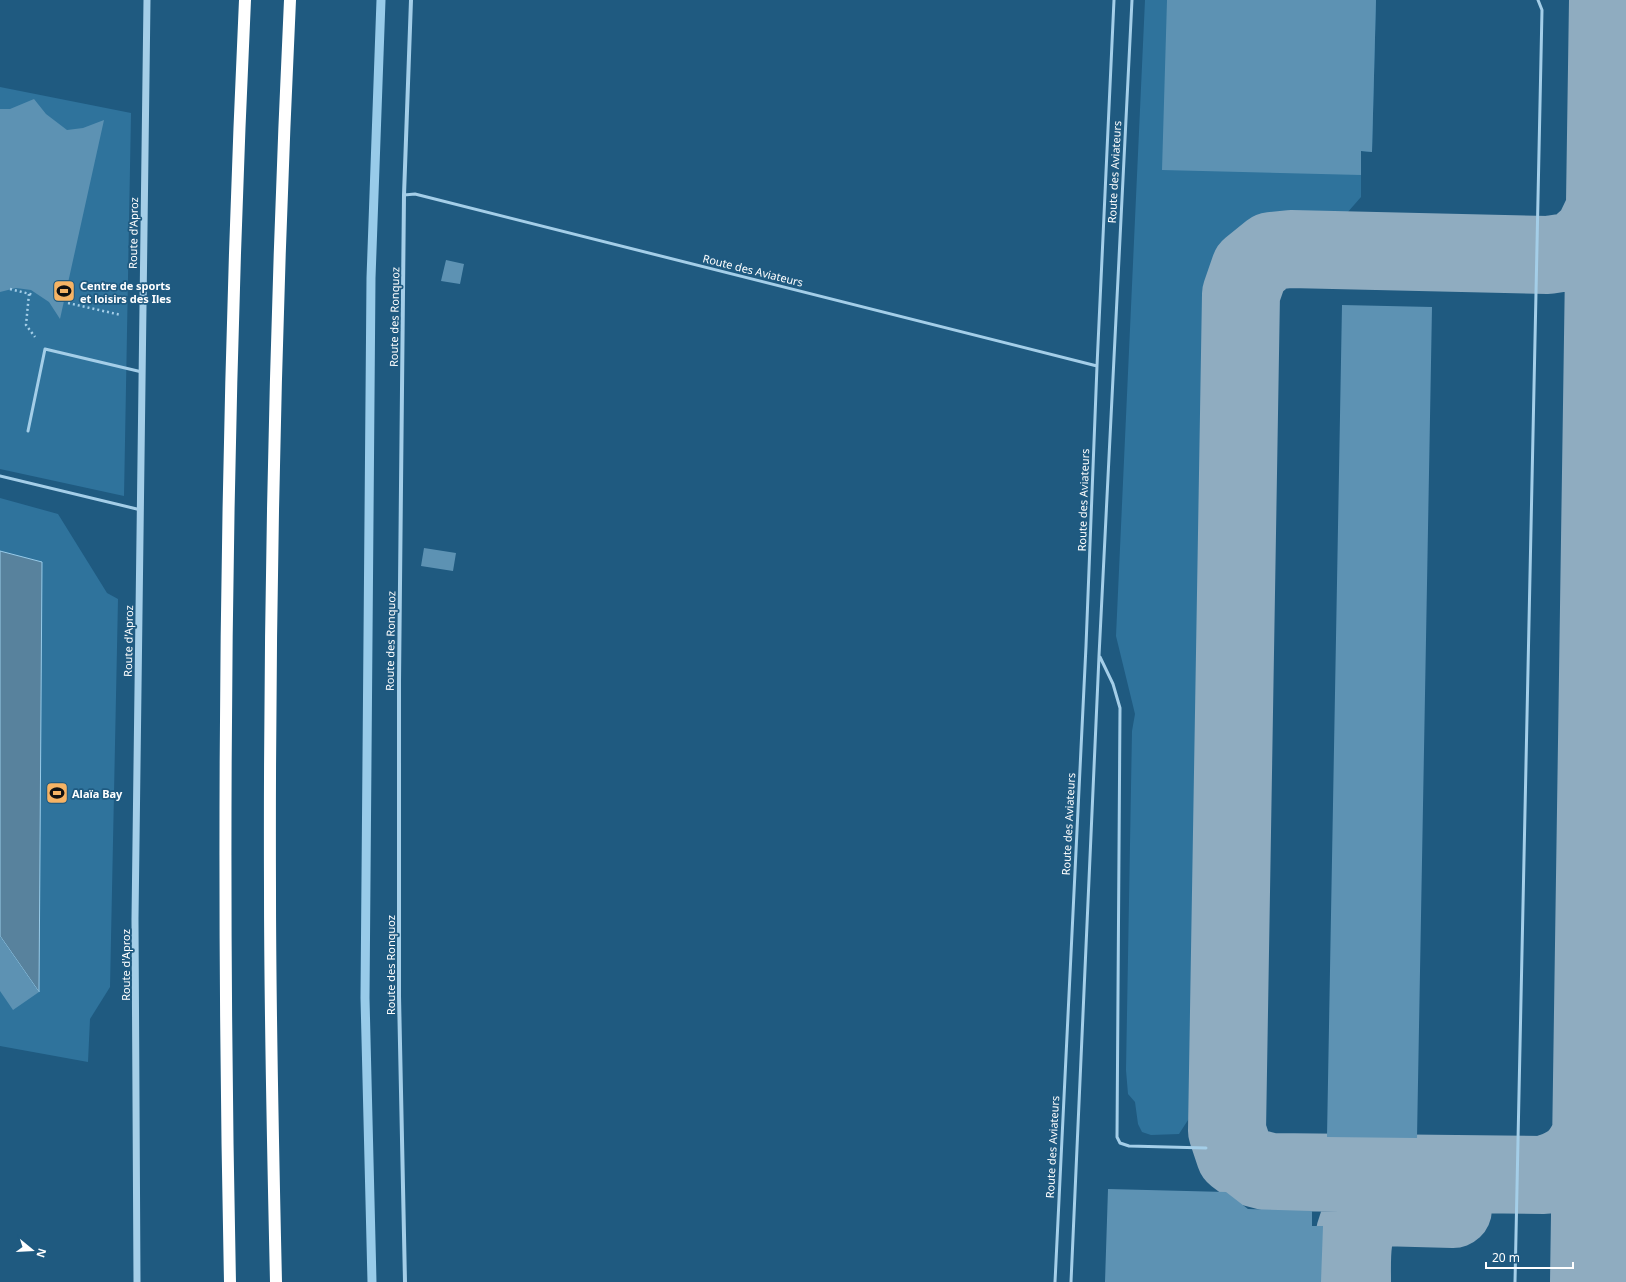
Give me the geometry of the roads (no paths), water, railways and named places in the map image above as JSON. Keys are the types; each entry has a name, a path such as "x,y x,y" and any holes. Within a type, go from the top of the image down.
{"highway":[{"path":"230,1282 226,1005 226,686 233,292 245,0"},
{"path":"276,1282 270,888 273,500 279,268 290,0"}],"street":[{"name":"Route d'Aproz","path":"137,1282 135,919 147,0"},
{"name":"Route des Ronquoz","path":"405,1282 399,996 399,681 404,194 412,0"}],"lane":[{"name":"Route des Aviateurs","path":"1054,1282 1086,646 1096,366 1114,0"},
{"name":"Route des Aviateurs","path":"1071,1282 1099,656 1132,0"},
{"path":"1515,1282 1542,18 1542,10 1538,0"},
{"name":"Route des Aviateurs","path":"404,194 415,194 1096,366"},
{"path":"28,431 45,349 142,372"},
{"path":"0,476 141,510"},
{"path":"1099,656 1113,684 1120,708 1117,1137 1120,1143 1130,1146 1206,1148"}],"waterway":[{"path":"372,1282 365,998 371,278 381,0"}],"place":[{"name":"Centre de sports et loisirs des Iles","path":"64,291"},
{"name":"Alaïa Bay","path":"57,793"}]}
